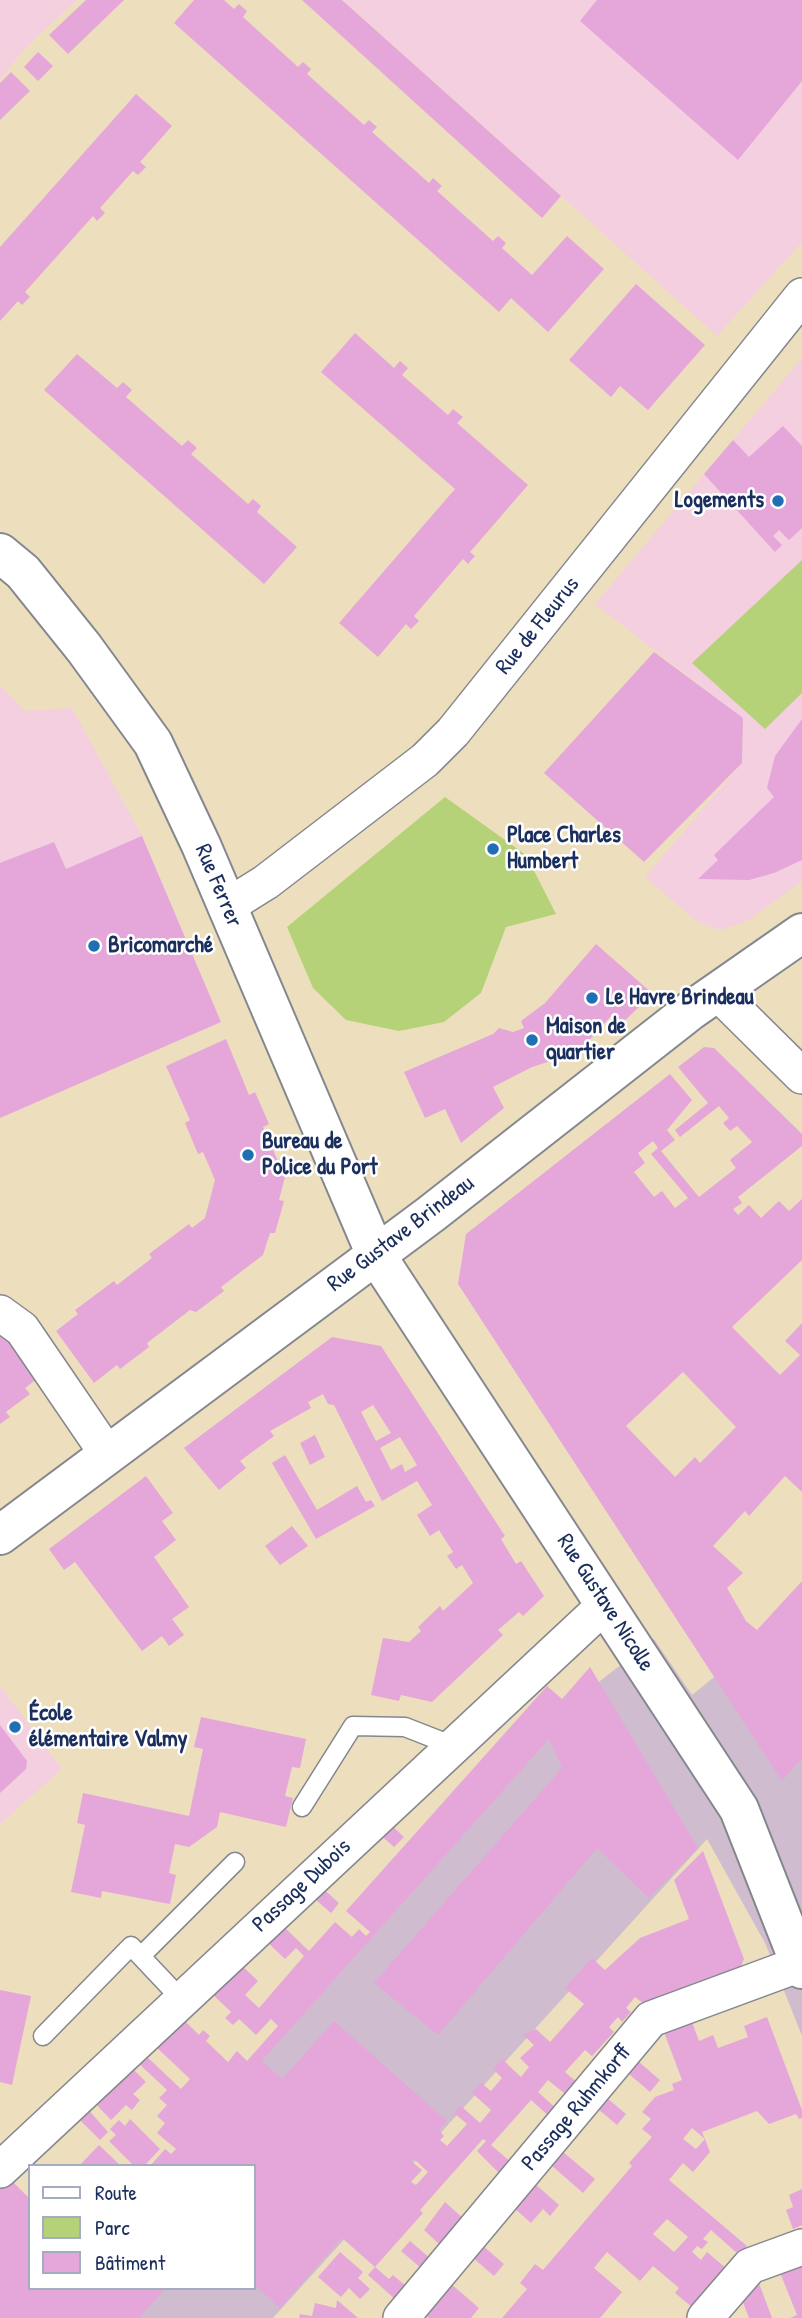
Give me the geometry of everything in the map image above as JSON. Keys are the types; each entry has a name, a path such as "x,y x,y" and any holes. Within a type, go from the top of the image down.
{"street":[{"name":"Rue de Fleurus","path":"226,907 277,874 425,760 453,732 802,296"},
{"name":"Rue Ferrer","path":"0,553 23,572 85,648 153,743 201,845 376,1255"},
{"name":"Rue Gustave Brindeau","path":"0,1535 376,1255 717,992 802,933"},
{"path":"717,992 802,1076"},
{"name":"Rue Gustave Nicolle","path":"376,1255 739,1809 801,1967"},
{"path":"0,1313 22,1329 108,1455"},
{"name":"Passage Dubois","path":"0,2170 451,1745 606,1604"},
{"name":"Passage Ruhmkorff","path":"401,2318 651,2019 801,1967"},
{"path":"705,2318 750,2266 802,2247"}],"lane":[{"path":"302,1807 352,1726 404,1727 451,1745"},
{"path":"141,1956 235,1862"},
{"path":"43,2036 131,1946 182,2000"}],"shaded area":[{"path":"0,0 77,0 25,48 0,80"},
{"path":"343,0 802,0 802,242 717,336"},
{"path":"802,358 802,881 749,920 725,929 717,929 696,921 645,877 742,763 743,719 595,604"},
{"name":"Bricomarché","path":"0,686 25,711 72,708 142,836 221,1022 0,1118"},
{"path":"802,1582 802,2036 765,1943 707,1839 273,2318 32,2318 56,2290 256,2290 256,2164 170,2164 600,1681 654,1639 692,1695 714,1677"},
{"name":"École élémentaire Valmy","path":"0,1686 62,1769 0,1824"}],"green space":[{"path":"802,560 802,693 765,729 692,663"},
{"path":"445,797 526,855 556,914 506,927 481,993 444,1022 399,1031 346,1020 313,988 287,927"}],"building":[{"path":"86,0 124,0 68,54 49,35"},
{"path":"194,0 224,0 234,9 239,4 247,11 243,17 298,67 303,62 311,69 307,74 364,125 369,120 377,127 372,132 429,183 433,178 442,186 437,191 493,241 498,236 506,243 502,248 532,275 567,236 604,269 548,332 511,298 499,312 174,23"},
{"path":"302,0 342,0 561,196 542,218"},
{"path":"597,0 802,0 802,81 738,160 580,21"},
{"path":"38,52 53,66 38,81 24,67"},
{"path":"11,72 30,91 0,120 0,83"},
{"path":"136,94 172,126 140,162 146,167 138,175 133,171 100,208 105,213 97,221 93,216 25,292 30,297 22,305 18,301 0,321 0,247"},
{"path":"636,284 705,345 648,410 620,386 611,397 569,360"},
{"path":"355,333 394,368 400,361 408,368 402,375 448,415 453,409 463,417 457,423 528,485 470,552 475,556 468,564 463,559 414,616 419,621 411,629 406,624 378,657 339,623 455,489 321,372"},
{"path":"77,354 117,388 123,382 132,390 126,397 182,446 188,440 197,448 191,454 248,504 253,499 261,506 257,512 297,547 264,584 44,390"},
{"name":"Logements","path":"783,426 802,446 802,528 789,540 779,530 773,536 782,545 775,552 704,474 733,440 749,457"},
{"path":"654,652 743,718 742,763 644,862 544,773"},
{"path":"802,719 802,860 774,873 749,880 698,879 718,860 714,855 774,797 767,788 775,756"},
{"name":"Bricomarché","path":"142,836 221,1022 0,1118 0,863 54,842 66,869"},
{"name":"Maison de quartier","path":"596,944 653,994 622,1023 612,1015 584,1046 569,1055 532,1067 493,1087 504,1108 461,1143 445,1109 425,1118 404,1072 493,1034 499,1028 513,1032 524,1028 521,1021 545,1003"},
{"path":"226,1039 249,1095 255,1092 269,1124 263,1127 285,1177 279,1200 284,1201 275,1233 270,1233 263,1255 221,1287 224,1291 196,1312 190,1310 147,1343 149,1347 120,1369 117,1365 94,1383 56,1331 78,1314 75,1310 114,1281 117,1285 152,1258 149,1254 189,1224 192,1228 205,1218 215,1180 203,1152 198,1154 185,1123 190,1120 166,1066"},
{"path":"704,1047 714,1048 802,1134 802,1146 738,1197 742,1203 733,1209 738,1215 749,1205 761,1218 779,1201 789,1211 802,1199 802,1260 732,1327 780,1375 800,1355 785,1341 802,1323 802,1492 785,1476 749,1516 745,1511 713,1546 743,1573 727,1588 746,1621 757,1630 802,1581 802,1758 782,1781 458,1284 466,1234 670,1074 692,1100 667,1130 675,1140 661,1151 699,1197 736,1168 730,1160 752,1142 737,1126 730,1131 723,1123 729,1118 719,1106 680,1137 675,1130 708,1103 678,1067","holes":["653,1141 658,1148 651,1154 688,1198 675,1208 662,1191 654,1197 634,1172 645,1163 638,1153","683,1372 736,1427 700,1463 695,1457 675,1477 626,1426"]},
{"path":"12,1327 46,1372 25,1388 30,1394 6,1412 10,1417 0,1424 0,1335"},
{"path":"332,1337 381,1346 505,1536 501,1539 516,1564 521,1561 544,1596 523,1616 519,1612 498,1630 503,1635 432,1702 401,1695 399,1701 371,1695 383,1638 409,1642 421,1631 418,1627 440,1606 443,1611 473,1583 462,1565 456,1569 447,1556 453,1552 439,1530 430,1536 417,1515 432,1505 417,1481 382,1501 334,1405 328,1404 323,1394 308,1402 311,1408 270,1431 274,1436 240,1461 246,1468 219,1490 184,1448","holes":["373,1405 391,1433 376,1441 361,1412","400,1437 417,1465 405,1472 402,1464 391,1470 380,1448"]},
{"path":"315,1435 325,1457 310,1465 300,1443"},
{"path":"285,1455 317,1510 357,1486 366,1502 371,1500 375,1506 316,1539 272,1463"},
{"path":"146,1476 173,1513 162,1521 176,1540 154,1557 189,1607 172,1619 184,1635 169,1646 162,1636 142,1651 75,1562 64,1570 49,1549"},
{"path":"292,1526 308,1546 280,1565 265,1546"},
{"path":"590,1667 698,1848 649,1898 597,1848 438,2035 374,1983 562,1768 549,1739 262,2061 282,2079 334,2021 447,2121 439,2130 444,2136 440,2140 447,2146 467,2124 454,2113 461,2106 480,2123 491,2110 472,2093 481,2083 491,2091 502,2078 493,2069 502,2059 521,2077 529,2067 520,2058 534,2045 523,2035 536,2029 550,2042 584,2004 565,1988 592,1958 605,1970 640,1938 689,1919 674,1880 703,1851 744,1959 740,1968 647,2006 635,1997 626,2008 631,2012 622,2022 618,2017 609,2027 614,2032 592,2056 585,2050 565,2072 579,2084 569,2097 548,2080 538,2092 558,2110 551,2118 531,2100 491,2145 512,2163 502,2176 477,2151 486,2141 483,2139 420,2210 423,2213 375,2267 342,2238 280,2308 256,2286 256,2164 152,2164 165,2149 171,2154 176,2149 157,2133 165,2123 157,2116 167,2105 159,2098 167,2090 136,2061 143,2053 181,2089 190,2079 153,2044 181,2017 199,2035 203,2030 210,2036 206,2041 228,2062 237,2051 247,2061 278,2026 271,2019 256,2035 239,2019 233,2025 225,2018 231,2012 209,1991 239,1963 258,1981 245,1995 259,2008 304,1956 296,1948 285,1959 264,1939 280,1923 309,1951 335,1922 352,1937 359,1929 366,1936 370,1932 346,1911 547,1686 562,1699","holes":["414,2159 428,2172 416,2185 411,2182 422,2170 411,2161"]},
{"path":"201,1717 306,1739 300,1768 292,1767 285,1796 293,1798 286,1827 220,1812 217,1827 189,1847 175,1844 169,1873 176,1875 170,1904 102,1891 101,1898 71,1892 85,1825 77,1823 83,1793 189,1816 203,1749 194,1747"},
{"path":"0,1725 27,1761 26,1769 0,1793"},
{"path":"388,1822 404,1837 394,1847 377,1832"},
{"path":"320,1886 339,1903 331,1913 310,1895"},
{"path":"0,1990 31,1996 12,2085 0,2082"},
{"path":"767,2017 802,2110 802,2118 799,2119 796,2114 769,2124 757,2111 702,2132 705,2139 710,2152 693,2172 683,2163 669,2180 747,2246 739,2255 711,2230 703,2239 708,2242 702,2249 697,2246 692,2252 701,2260 707,2252 727,2269 693,2308 675,2293 679,2288 653,2266 640,2281 607,2252 594,2268 622,2292 600,2318 502,2318 527,2289 520,2283 535,2264 543,2270 632,2166 629,2163 652,2137 642,2129 651,2119 642,2112 655,2097 674,2090 672,2084 682,2080 664,2032 692,2022 699,2041 713,2035 718,2048 748,2037 744,2026","holes":["692,2128 705,2139 696,2149 683,2139","667,2219 688,2237 674,2252 653,2234"]},
{"path":"639,2062 660,2080 650,2092 629,2074"},
{"path":"130,2066 146,2082 133,2094 140,2100 132,2110 126,2105 111,2120 93,2101"},
{"path":"607,2098 626,2114 617,2125 598,2109"},
{"path":"86,2107 108,2132 100,2140 77,2117"},
{"path":"130,2119 160,2149 146,2164 132,2164 109,2141 116,2135 110,2129 119,2120 125,2126"},
{"path":"99,2145 119,2164 81,2164"},
{"path":"562,2151 595,2179 583,2193 551,2165"},
{"path":"10,2179 28,2197 28,2290 164,2290 139,2318 0,2318 0,2189"},
{"path":"534,2183 559,2205 550,2216 543,2209 531,2223 514,2208"},
{"path":"802,2189 802,2225 793,2229 786,2210 793,2207 789,2195"},
{"path":"445,2202 465,2220 441,2246 424,2230"},
{"path":"410,2241 431,2259 422,2269 401,2251"},
{"path":"482,2245 504,2264 494,2276 472,2257"},
{"path":"340,2252 363,2272 358,2278 370,2289 360,2299 349,2288 341,2297 318,2277"},
{"path":"802,2261 802,2318 790,2318 797,2315 779,2270"},
{"path":"375,2267 389,2279 393,2275 407,2287 396,2300 368,2275"},
{"path":"757,2278 772,2318 749,2318 741,2297"},
{"path":"450,2283 479,2308 471,2318 429,2318 425,2315"},
{"path":"337,2300 358,2318 299,2318 300,2314 312,2316 315,2303 336,2308"}],"place":[{"name":"Logements","path":"778,501"},
{"name":"Place Charles Humbert","path":"493,849"},
{"name":"Bricomarché","path":"94,946"},
{"name":"Le Havre Brindeau","path":"592,998"},
{"name":"Maison de quartier","path":"532,1040"},
{"name":"Bureau de Police du Port","path":"248,1155"},
{"name":"École élémentaire Valmy","path":"15,1727"}]}
